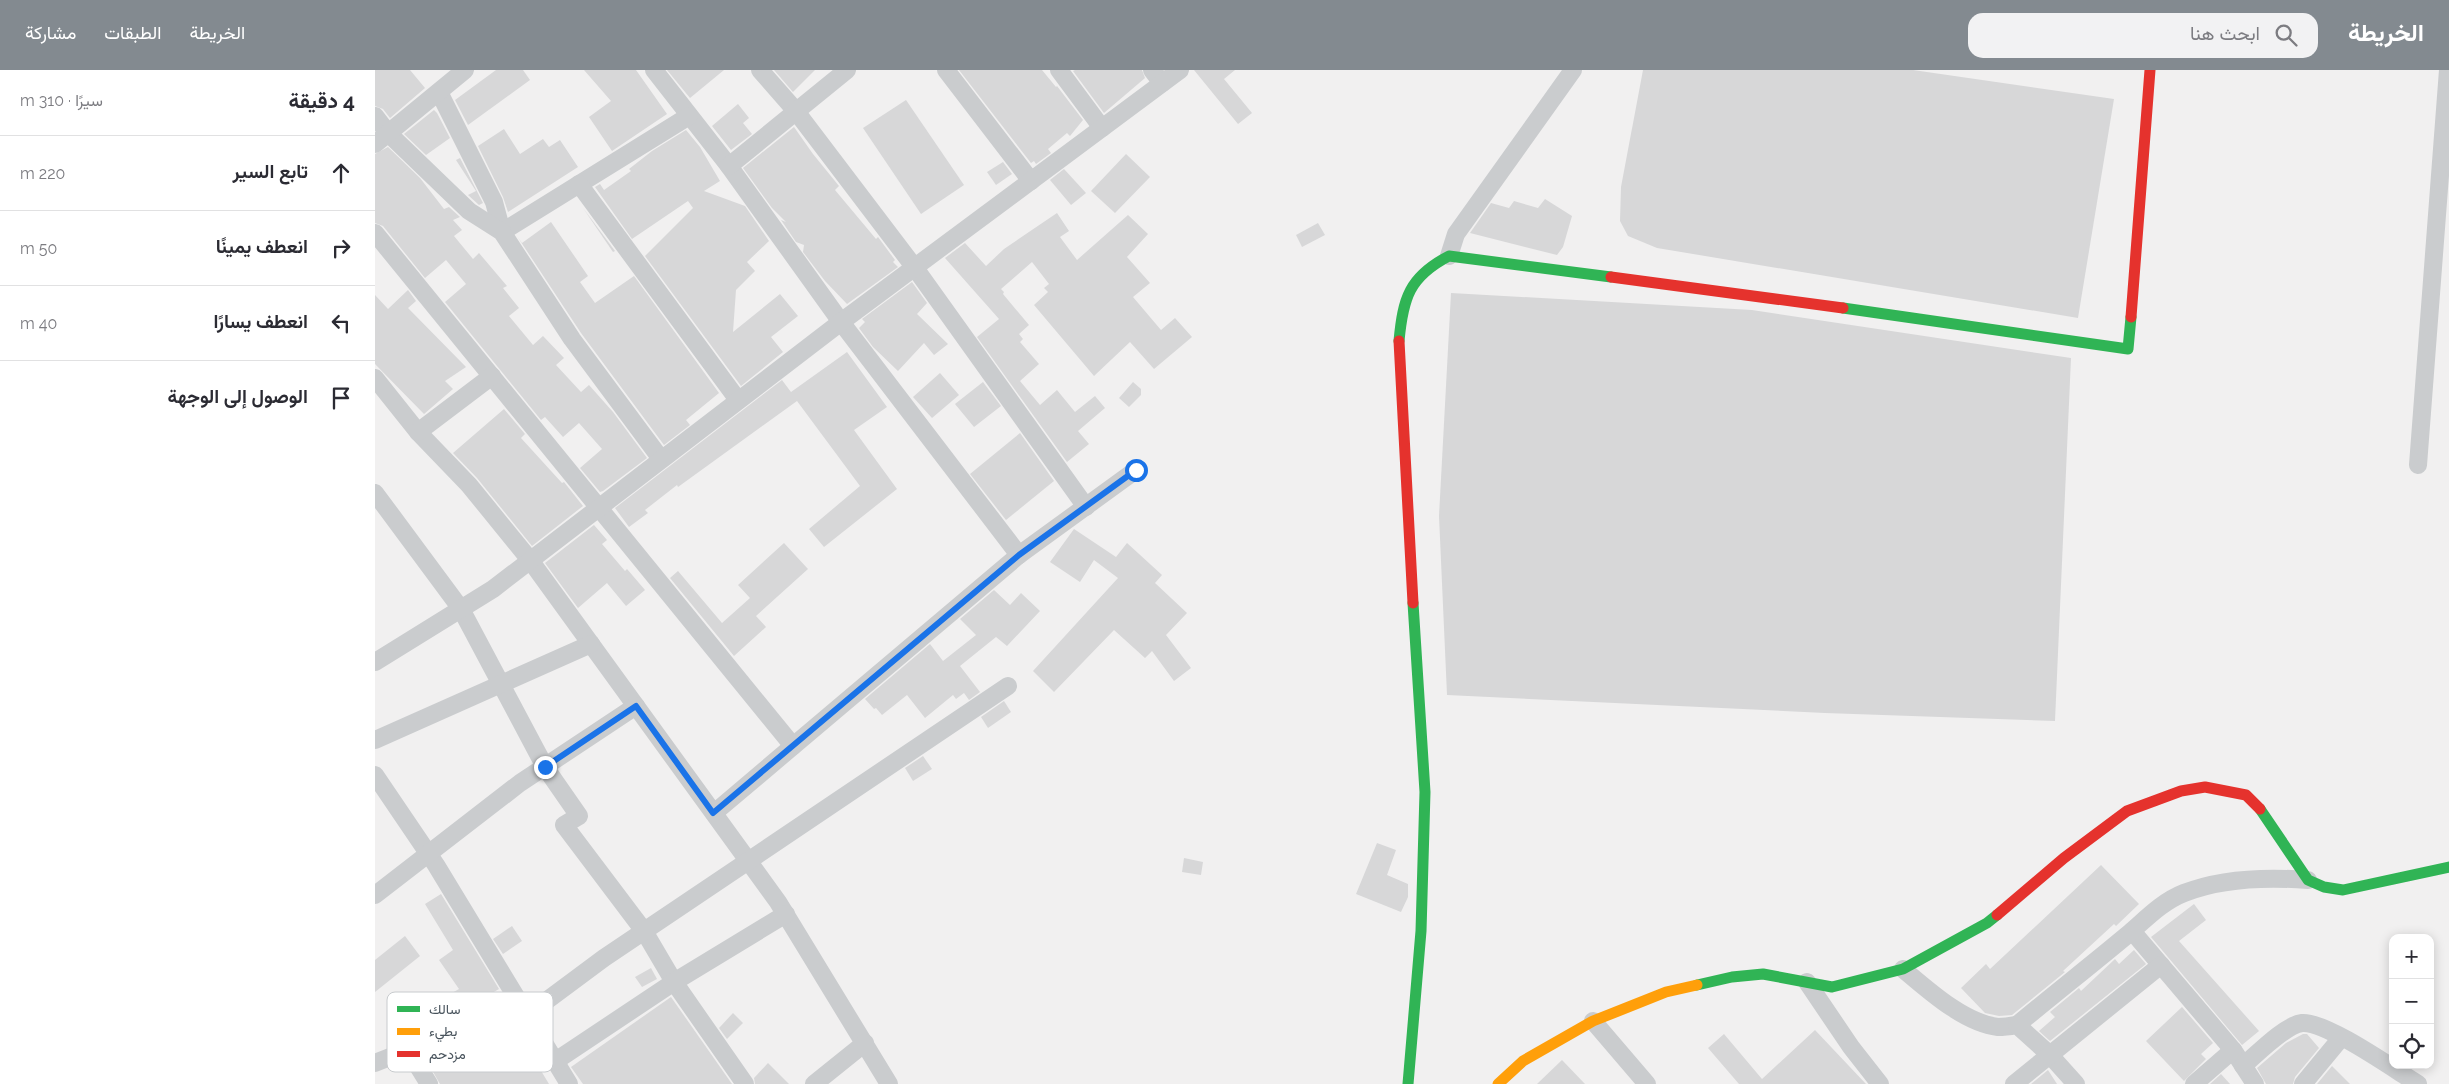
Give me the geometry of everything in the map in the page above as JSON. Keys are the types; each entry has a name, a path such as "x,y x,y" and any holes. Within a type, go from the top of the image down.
{"street":[{"path":"654,70 729,166 841,322 1019,555"},
{"path":"760,70 795,110 915,268 1085,507"},
{"path":"729,166 795,110 847,70"},
{"path":"946,70 1031,182"},
{"path":"1059,70 1102,128"},
{"path":"375,662 493,589 841,322 1102,128 1157,77 1179,70"},
{"path":"1449,256 1456,234 1573,70"},
{"path":"1409,1084 1421,931 1425,792 1399,350 1401,315 1407,295 1417,276 1430,264 1449,256 1758,296 2128,349 2150,70"},
{"path":"2418,466 2448,70"},
{"path":"375,144 439,92 460,71"},
{"path":"439,92 494,202 502,232 572,339 661,459"},
{"path":"375,116 388,132 469,211 502,232"},
{"path":"502,232 689,116"},
{"path":"579,184 738,400"},
{"path":"375,233 793,746"},
{"path":"418,432 491,376"},
{"path":"379,390 469,485 530,560 786,914 889,1084"},
{"path":"713,813 1019,555 1136,470"},
{"path":"375,493 461,609 545,767 579,816 564,825 645,931 675,982 745,1084"},
{"path":"375,740 591,644"},
{"path":"553,997 645,931 1009,686"},
{"path":"375,895 519,784 636,706"},
{"path":"375,775 428,854 511,992"},
{"path":"1498,1084 1523,1061 1593,1021 1666,992 1732,977 1763,974 1832,987 1903,969 1987,922 2064,858 2127,811 2181,791 2205,787 2246,795 2263,812 2308,880"},
{"path":"1903,969 1934,995 1969,1017 1999,1027 2017,1025 2154,911 2183,894 2213,884 2284,878 2308,880 2324,887 2343,890 2449,867"},
{"path":"569,1084 554,1062 675,982 786,914"},
{"path":"2132,931 2233,1050 2255,1084"},
{"path":"2014,1084 2161,966"},
{"path":"1807,982 1851,1047 1880,1084"},
{"path":"1593,1021 1647,1084"},
{"path":"2243,1066 2289,1028 2301,1023 2315,1024 2418,1084"},
{"path":"2017,1025 2049,1054 2076,1084"},
{"path":"2303,1084 2341,1038"},
{"path":"814,1084 865,1043"},
{"path":"2194,1084 2233,1050"},
{"path":"375,1063 387,1058"},
{"path":"422,1072 429,1084"}],"building":[{"path":"375,70 410,70 425,88 390,118 383,109 375,106"},
{"path":"496,70 523,70 530,80 468,125 455,100"},
{"path":"584,70 636,70 667,114 612,151 589,117 611,101"},
{"path":"667,70 724,70 690,98"},
{"path":"774,70 815,70 793,92"},
{"path":"959,70 1042,70 1083,120 1070,136 1067,133 1048,149 1051,153 1036,164 1034,161 1031,163"},
{"path":"1142,70 1145,78 1104,113 1073,71"},
{"path":"1194,70 1235,70 1224,79 1252,113 1238,124"},
{"path":"1643,70 1913,70 2114,99 2078,318 1657,248 1628,236 1620,221 1621,187"},
{"path":"906,100 964,185 921,214 863,128"},
{"path":"738,104 749,118 743,123 752,134 731,150 712,126"},
{"path":"434,110 450,138 426,155 404,134"},
{"path":"794,127 839,186 835,190 876,239 878,237 898,267 847,304 825,281 803,252 804,245 796,242 781,220 786,222 772,208 743,168"},
{"path":"504,129 520,154 543,139 549,147 560,140 578,167 508,212 503,197 478,146"},
{"path":"686,130 700,147 720,181 704,191 745,206 769,241 747,262 755,271 736,290 733,332 780,294 798,316 771,337 783,352 741,386 645,256 693,208 688,201 632,239 595,187 600,184 604,190 631,171 629,169 652,151"},
{"path":"388,147 420,178 444,209 449,207 460,217 453,220 462,230 454,236 473,259 479,253 507,286 503,288 519,308 509,316 533,345 543,336 564,358 556,365 581,392 589,385 613,412 647,458 603,491 600,492 580,468 602,449 579,423 563,437 545,417 541,420 445,302 466,284 446,260 425,278 383,226 375,223 375,154"},
{"path":"1126,154 1150,177 1115,213 1091,191"},
{"path":"460,158 483,203 479,205 468,195 476,191 456,160"},
{"path":"1003,162 1012,174 996,185 987,172"},
{"path":"1064,169 1086,193 1071,205 1050,180"},
{"path":"1545,199 1572,216 1563,247 1557,255 1470,233 1491,203 1509,208 1514,201 1538,208"},
{"path":"583,208 615,251 613,252"},
{"path":"1057,213 1069,231 1060,237 1077,260 1128,215 1148,234 1127,257 1150,283 1133,297 1161,330 1175,318 1192,337 1154,369 1130,342 1094,376 1034,305 1048,292 1044,288 1049,284 1032,262 1001,289 1029,325 1019,334 1023,339 1020,342 1039,364 1020,381 1040,405 1057,390 1075,412 1095,396 1105,408 1078,431 1089,444 1067,462 977,337 999,319 945,258 965,243 986,266 1004,249"},
{"path":"551,222 588,276 580,282 595,303 634,276 719,393 686,420 690,425 664,445 581,333 517,236 522,243"},
{"path":"1318,223 1325,235 1302,247 1296,235"},
{"path":"912,282 927,303 917,314 948,344 934,355 924,343 898,371 873,347 859,328 865,322 862,319"},
{"path":"408,290 416,301 408,308 466,367 445,381 453,389 424,414 375,364 375,295 388,309"},
{"path":"1451,293 1752,310 2071,358 2055,721 1825,713 1447,695 1439,516"},
{"path":"847,352 887,407 854,430 897,489 824,547 809,529 860,486 797,401 678,487 677,485 645,510 648,513 629,527 615,508 782,380 791,392"},
{"path":"940,373 959,395 932,418 913,397"},
{"path":"983,382 1001,406 974,427 955,404"},
{"path":"1133,382 1141,389 1141,395 1129,407 1119,398"},
{"path":"504,409 525,434 521,438 562,483 564,482 583,506 532,546 477,478 453,453"},
{"path":"1020,433 1054,481 1006,520 970,474"},
{"path":"594,525 607,540 602,544 625,571 627,569 645,590 626,606 607,583 578,608 545,563"},
{"path":"1074,529 1116,557 1127,543 1162,575 1155,583 1187,613 1166,635 1191,668 1174,681 1152,651 1145,658 1114,630 1054,692 1033,671 1118,578 1094,560 1080,582 1050,562"},
{"path":"784,543 808,569 756,616 766,627 734,656 670,578 678,571 722,623 750,598 738,585"},
{"path":"994,590 1010,605 1021,593 1040,611 1007,646 996,637 960,666 980,692 969,700 964,693 956,699 953,695 925,718 907,695 882,715 876,708 874,709 865,699 930,644 943,661 976,635 960,619"},
{"path":"1004,701 1011,712 988,728 981,717"},
{"path":"923,756 932,769 913,781 905,768"},
{"path":"1377,843 1396,850 1387,875 1408,884 1408,897 1401,912 1356,894"},
{"path":"1184,858 1203,862 1201,875 1182,872"},
{"path":"2101,865 2139,904 2116,926 2114,924 2063,971 2065,972 2012,1015 1999,1016 1985,1013 1961,988 1986,964 1990,969"},
{"path":"441,894 499,989 494,992 454,992 459,989 439,960 453,950 425,904"},
{"path":"2194,904 2206,920 2179,941 2259,1031 2242,1045 2151,937"},
{"path":"512,926 522,941 503,954 493,939"},
{"path":"405,936 420,956 375,992 375,960"},
{"path":"2134,950 2146,964 2050,1041 2039,1031 2055,1017 2050,1012 2079,988 2081,991 2115,959 2119,964"},
{"path":"651,968 657,979 642,987 635,977"},
{"path":"671,997 732,1084 583,1084 571,1067"},
{"path":"2182,1007 2213,1043 2201,1054 2206,1059 2184,1081 2146,1041"},
{"path":"733,1013 743,1023 727,1039 719,1028"},
{"path":"1815,1030 1866,1084 1739,1084 1708,1048 1724,1034 1762,1079"},
{"path":"2303,1034 2307,1034 2319,1048 2295,1077 2293,1084 2266,1084 2257,1068 2286,1043"},
{"path":"1562,1060 1585,1084 1537,1084"},
{"path":"768,1063 789,1084 755,1084 754,1078"},
{"path":"2332,1066 2350,1084 2317,1084"},
{"path":"2048,1070 2057,1084 2031,1084"},
{"path":"433,1072 542,1072 549,1084 440,1084"},
{"path":"2221,1074 2230,1084 2210,1084"}],"traffic: fast":[{"path":"1399,341 1403,313 1411,290 1425,272 1449,256 1611,277"},
{"path":"1843,308 2128,349 2131,317"},
{"path":"1408,1084 1421,931 1425,792 1413,603"},
{"path":"2260,809 2308,880 2324,887 2343,890 2449,867"},
{"path":"1697,985 1732,977 1763,974 1832,987 1903,969 1987,923 1997,915"}],"traffic: slow":[{"path":"1498,1084 1523,1061 1593,1021 1666,992 1697,985"}],"traffic: jam":[{"path":"2131,317 2150,70"},
{"path":"1611,277 1843,308"},
{"path":"1399,341 1413,603"},
{"path":"1997,915 2064,858 2127,811 2181,791 2205,787 2246,795 2260,809"}],"route":[{"path":"545,767 636,706 713,813 1019,555 1136,470"}]}
